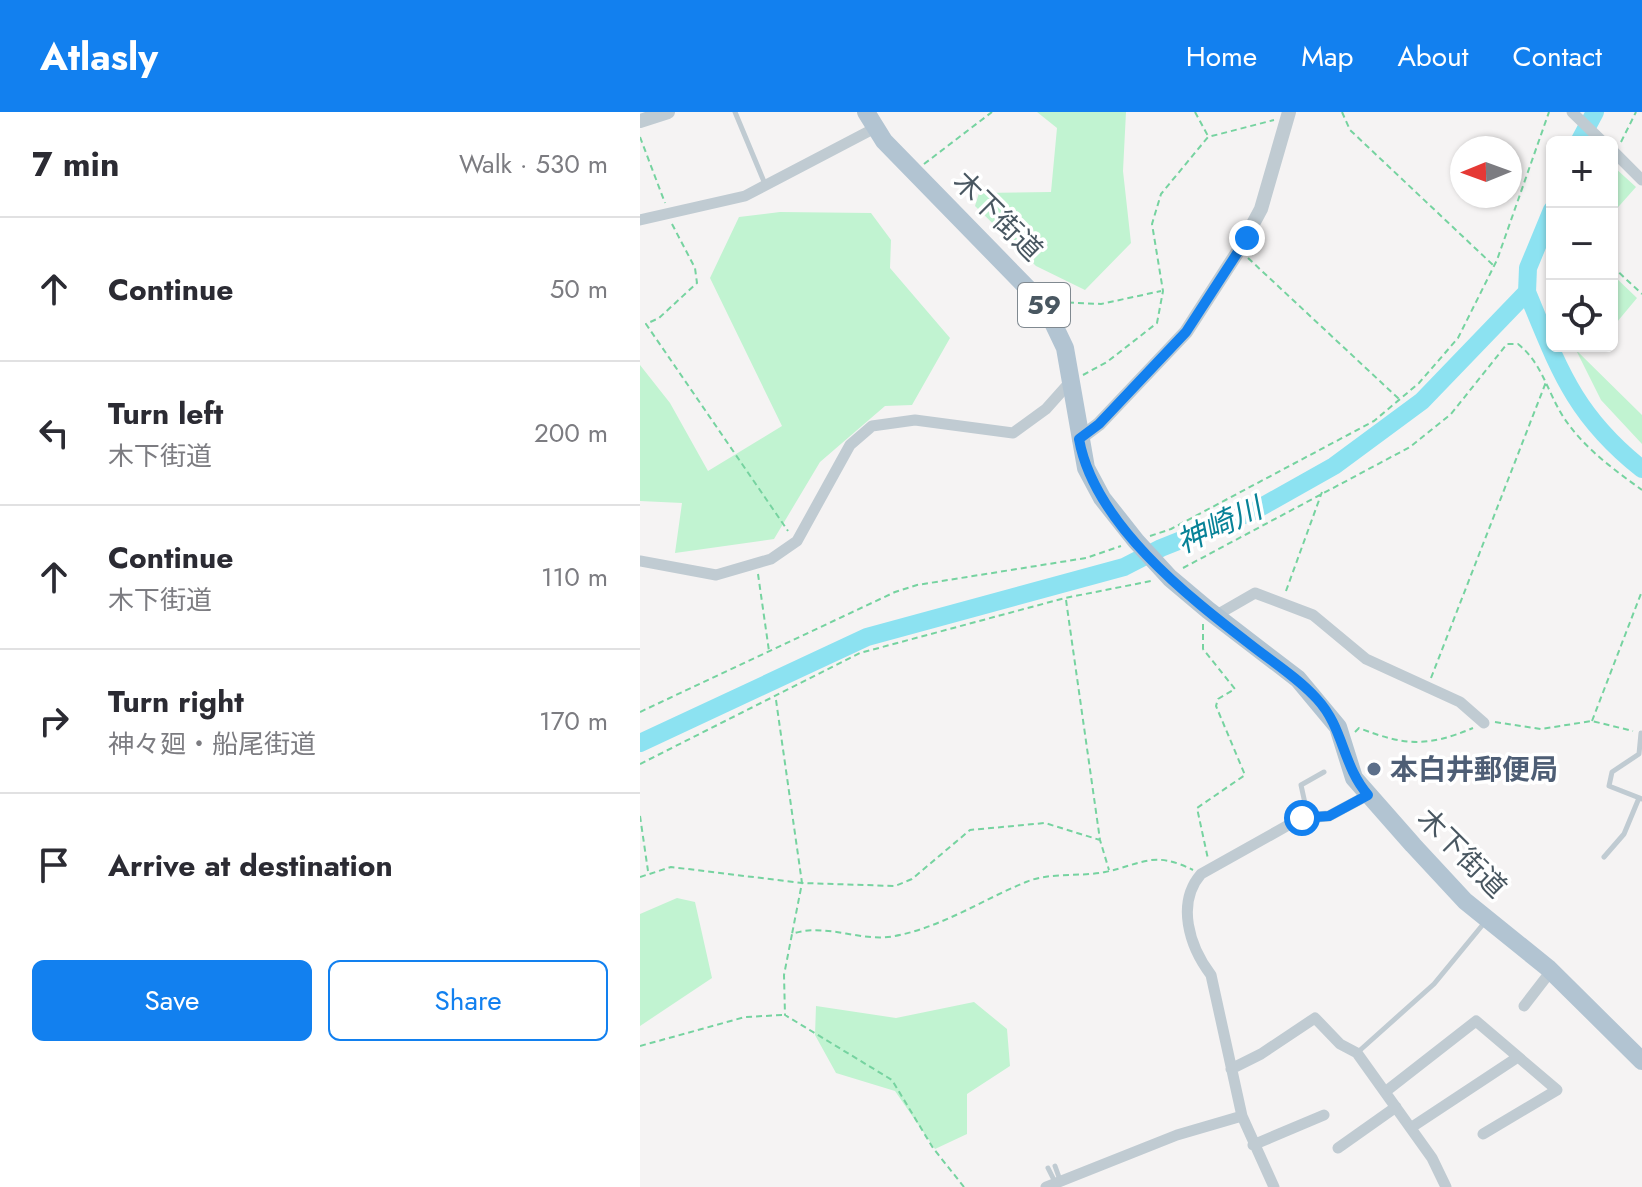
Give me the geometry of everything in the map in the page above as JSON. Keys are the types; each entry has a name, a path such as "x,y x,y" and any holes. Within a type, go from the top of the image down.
{"main road":[{"name":"木下街道","path":"870,120 914,173 1045,306 1062,335 1079,439 1093,482 1137,542"},
{"name":"59","path":"1137,542 1166,574"},
{"name":"木下街道","path":"1166,574 1211,613 1298,679 1338,727 1349,768 1368,795 1450,885 1551,971 1642,1061"}],"street":[{"path":"640,121 668,112"},
{"path":"1572,112 1597,136"},
{"path":"1079,439 1099,424 1186,332 1239,250 1261,209 1288,114"},
{"path":"640,220 669,217 745,196 870,120"},
{"path":"1618,156 1642,180"},
{"path":"640,561 716,575 756,565 797,541 850,445 872,426 915,420 1013,433 1046,409 1071,381"},
{"path":"1211,613 1255,593 1313,615 1373,663 1460,702 1484,723"},
{"path":"1274,1187 1242,1116 1211,975 1200,960 1188,916 1190,887 1205,871 1308,818 1329,816 1368,795"},
{"path":"1524,1006 1551,971"},
{"path":"1231,1069 1261,1054 1315,1018 1340,1044 1357,1053 1412,1127 1446,1187"},
{"path":"1385,1092 1476,1021 1557,1090 1483,1134"},
{"path":"1412,1127 1518,1057"},
{"path":"1338,1148 1396,1107"},
{"path":"1253,1145 1324,1115"},
{"path":"1054,1184 1177,1135 1242,1116"}],"lane":[{"path":"735,112 766,185"},
{"path":"1604,857 1624,834 1641,798 1609,786 1612,772 1639,754 1641,733"},
{"path":"1308,818 1301,785 1324,772"},
{"path":"1357,1053 1434,984 1487,919"},
{"path":"1052,1167 1054,1184"}],"path":[{"path":"914,173 992,112"},
{"path":"1195,112 1208,137"},
{"path":"1342,112 1350,130 1494,266"},
{"path":"640,712 917,585 1086,558 1171,529 1374,421 1419,383 1458,338 1494,266 1549,112"},
{"path":"1618,145 1636,112"},
{"path":"1071,381 1107,362 1157,323 1163,291 1152,224 1161,194 1208,137 1288,114"},
{"path":"640,137 669,217 695,268 697,283 659,318 646,324 738,462 797,541"},
{"path":"1239,250 1400,399"},
{"path":"1618,272 1642,294"},
{"path":"1045,306 1071,301 1101,304 1144,298 1163,291"},
{"path":"640,764 860,653 1166,574 1420,439 1451,414 1507,344 1518,344 1535,358 1564,418 1597,457 1642,490"},
{"path":"1427,687 1546,381"},
{"path":"1281,604 1322,492"},
{"path":"756,565 769,651"},
{"path":"1592,721 1642,591"},
{"path":"1065,598 1100,840 1109,871"},
{"path":"792,934 823,931 893,937 959,914 1029,880 1109,871 1151,858 1176,861 1205,871 1197,808 1245,775 1216,706 1218,699 1235,689 1203,649 1201,630 1211,613"},
{"path":"776,698 802,883 784,975 785,1015"},
{"path":"640,816 648,872"},
{"path":"640,877 671,867 802,883 895,886 912,879 970,830 1045,823 1100,840"},
{"path":"640,1046 745,1017 785,1015 892,1080 933,1148 964,1187"}],"green space":[{"path":"1037,112 1126,112 1123,171 1131,243 1085,290 1036,266 975,206 979,193 1051,192 1057,128"},
{"path":"1618,171 1636,187 1618,207"},
{"path":"780,212 871,213 891,240 890,268 950,338 912,405 885,406 820,462 774,539 675,553 682,503 640,501 640,365 670,403 708,471 782,426 710,278 739,217"},
{"path":"1618,280 1637,298 1618,321"},
{"path":"1577,352 1642,415 1642,444 1601,400"},
{"path":"677,898 695,902 712,978 640,1026 640,914"},
{"path":"974,1002 1007,1029 1010,1066 967,1094 967,1134 935,1149 895,1091 836,1073 815,1035 816,1006 896,1018"}],"waterway":[{"name":"神崎川","path":"1582,136 1595,112"},
{"name":"神崎川","path":"640,743 867,637 1124,567 1161,548 1254,511 1334,466 1422,401 1527,292 1528,268 1546,224"},
{"path":"1527,292 1560,368 1584,410 1642,469"}],"place":[{"name":"本白井郵便局","path":"1374,769"}],"route":[{"path":"1247,238 1169,353 1090,434 1079,439 1086,468 1102,498 1170,578 1252,646 1298,679 1331,715 1338,727 1349,768 1368,795 1329,816 1302,818"}]}
